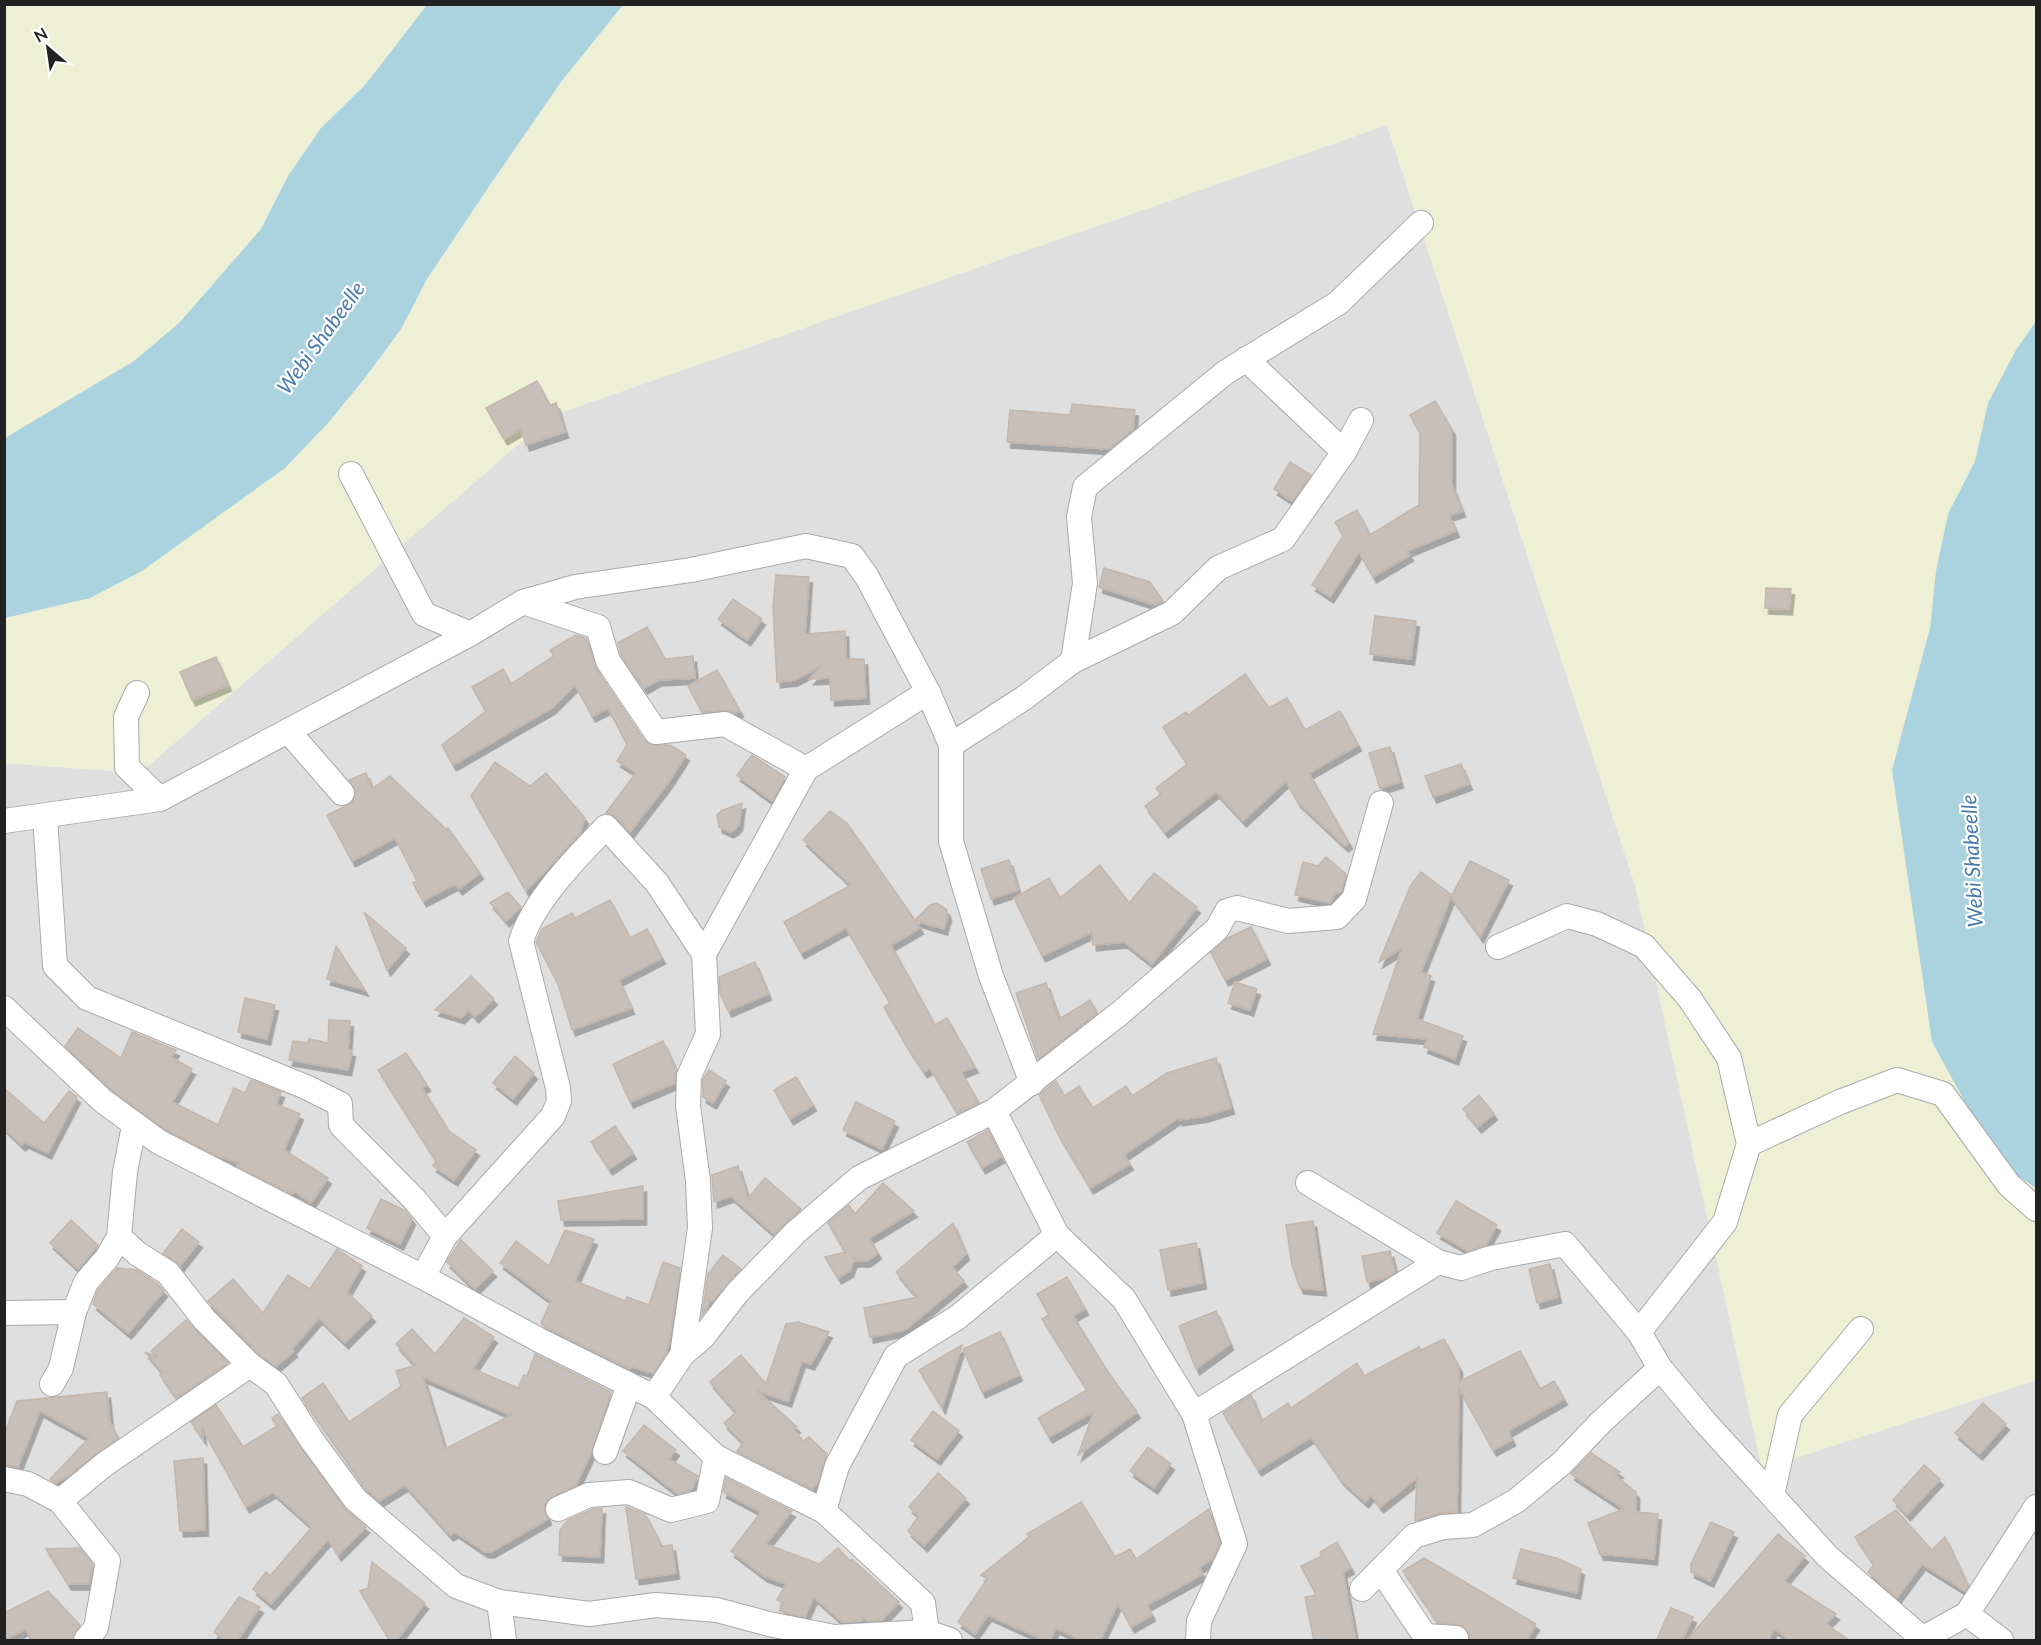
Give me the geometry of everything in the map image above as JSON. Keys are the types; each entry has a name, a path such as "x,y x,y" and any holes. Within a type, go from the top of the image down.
{"street":[{"path":"1073,661 1085,583 1079,517 1085,487 1226,372 1338,303 1421,223"},
{"path":"1246,359 1344,452"},
{"path":"951,745 1024,698 1073,661 1172,613 1218,568 1283,539 1344,452 1361,420"},
{"path":"351,474 424,615 470,634"},
{"path":"4,821 160,799 470,634 523,602 575,587 691,570 806,546 852,556 867,577 928,692 951,745 951,841 991,976 1032,1083"},
{"path":"523,602 598,627 608,661 656,732 725,724 806,769"},
{"path":"704,954 806,769 928,692"},
{"path":"137,693 126,717 127,767 160,799"},
{"path":"289,732 342,793"},
{"path":"654,1397 682,1355 703,1337 737,1293 796,1232 859,1178 994,1111 1119,1014 1216,929 1227,911 1237,908 1288,921 1299,918 1337,917 1354,899 1381,803"},
{"path":"45,817 55,966 87,998 306,1087 340,1104 341,1125 415,1200 445,1236"},
{"path":"423,1276 445,1236 553,1116 559,1101 521,941 526,926 578,855 606,827 657,883 704,954 708,1034 689,1076 688,1106 698,1181 700,1228 682,1355"},
{"path":"1498,947 1567,916 1597,924 1644,946 1690,999 1729,1058 1749,1144 1725,1222 1639,1332"},
{"path":"4,1008 67,1069 134,1126 159,1142 423,1276 540,1341 654,1397 716,1457 824,1511 923,1603 927,1632"},
{"path":"1749,1144 1840,1102 1898,1080 1943,1094 2009,1185 2037,1209"},
{"path":"994,1111 1057,1235 1124,1299 1194,1414 1235,1544 1199,1621 1198,1641"},
{"path":"52,1384 61,1368 74,1312 86,1282 107,1258 119,1237 125,1172 134,1126"},
{"path":"1308,1183 1438,1262 1461,1268 1491,1258 1565,1244 1639,1332 1660,1368 1772,1495 1828,1557 1921,1639 1967,1614 2037,1507"},
{"path":"824,1511 837,1466 896,1356 958,1317 1057,1235"},
{"path":"119,1237 138,1254 168,1273 204,1319 250,1365 276,1384 310,1439 356,1499 456,1586 499,1602 589,1614 656,1605 717,1610 769,1624 834,1637 927,1632 950,1641"},
{"path":"1194,1414 1438,1262"},
{"path":"4,1313 74,1312"},
{"path":"1772,1495 1790,1415 1861,1329"},
{"path":"60,1501 105,1464 250,1365"},
{"path":"1362,1589 1414,1536 1443,1527 1473,1525 1515,1501 1563,1463 1599,1423 1660,1368"},
{"path":"605,1452 629,1385"},
{"path":"558,1509 589,1495 629,1492 671,1510 707,1501 716,1457"},
{"path":"4,1479 28,1484 60,1501 108,1562 96,1628 86,1641"},
{"path":"1381,1569 1425,1638 1456,1638"},
{"path":"499,1602 504,1641"},
{"path":"1967,1614 2001,1641"}],"shaded area":[{"path":"1387,125 1635,885 1762,1469 2036,1380 2036,1640 5,1640 4,763 140,773 551,416"}],"green space":[{"path":"5,5 427,5 365,85 321,128 288,176 261,229 180,322 134,361 5,438"},
{"path":"623,5 2036,5 2036,321 2016,350 1988,403 1975,461 1948,514 1936,571 1930,628 1892,771 2016,1175 2036,1188 2036,1380 1762,1469 1635,885 1387,125 551,416 140,773 5,763 5,618 90,598 190,535 285,468 328,423 401,329 427,279 492,182 561,82"}],"water":[{"name":"Webi Shabeelle","path":"427,5 623,5 561,82 492,182 427,279 401,329 328,423 285,468 142,571 90,598 5,618 5,438 134,361 180,322 261,229 288,176 321,128 365,85"},
{"name":"Webi Shabeelle","path":"2036,321 2036,1188 2016,1175 1988,1144 1932,1042 1892,770 1930,628 1936,571 1948,514 1975,461 1988,403 2016,350"}],"building":[{"path":"537,381 550,405 556,403 565,432 526,445 521,429 504,439 486,408"},
{"path":"1435,401 1452,430 1452,485 1462,511 1449,515 1456,531 1407,551 1410,555 1373,577 1359,552 1330,597 1312,585 1343,536 1335,522 1357,510 1370,535 1419,505 1420,433 1410,415"},
{"path":"1072,404 1135,410 1133,430 1109,449 1007,442 1010,410 1070,415"},
{"path":"1290,462 1311,475 1292,501 1274,489"},
{"path":"1104,568 1150,582 1163,601 1155,605 1099,587"},
{"path":"776,575 809,577 805,634 845,631 846,659 864,659 866,698 831,700 830,678 810,679 821,666 794,680 777,682 773,608"},
{"path":"1766,588 1791,589 1789,609 1765,608"},
{"path":"733,599 762,619 747,640 718,619"},
{"path":"1375,616 1416,621 1411,659 1370,654"},
{"path":"647,627 665,659 693,656 695,678 658,680 644,688 621,655 618,643"},
{"path":"576,635 586,638 596,669 644,740 651,745 670,745 686,755 668,783 630,832 616,817 606,813 636,773 617,761 627,745 608,708 592,716 575,685 552,708 453,765 442,745 486,711 472,687 503,669 511,684 554,656 550,650"},
{"path":"216,657 228,685 192,700 180,672"},
{"path":"717,670 740,711 735,713 723,710 702,712 688,686"},
{"path":"1245,674 1269,708 1287,698 1305,730 1340,711 1358,745 1309,773 1349,843 1345,846 1297,801 1286,781 1243,821 1216,792 1165,832 1145,806 1161,794 1156,788 1187,764 1163,727 1186,712 1188,715"},
{"path":"1390,747 1400,782 1380,788 1369,753"},
{"path":"752,755 785,777 772,801 737,775"},
{"path":"495,762 530,786 546,773 585,818 579,835 526,891 471,796"},
{"path":"1461,764 1469,784 1433,797 1425,776"},
{"path":"366,773 372,789 390,776 447,830 448,828 480,873 459,889 455,884 423,901 413,883 417,881 395,838 352,861 327,815 352,803 356,791 349,780"},
{"path":"742,803 739,825 730,832 719,827 717,815 721,811"},
{"path":"830,811 847,823 915,920 930,905 936,903 946,909 948,915 944,929 916,921 920,928 891,945 935,1025 947,1018 975,1067 961,1072 979,1103 957,1113 930,1068 924,1072 884,1007 890,1003 846,928 801,953 784,922 851,885 803,840"},
{"path":"1326,857 1346,874 1341,892 1335,894 1330,903 1295,895 1303,862 1318,866"},
{"path":"1009,860 1018,890 991,899 981,869"},
{"path":"1470,861 1509,880 1480,937 1451,897 1421,972 1431,976 1417,1019 1463,1036 1455,1059 1424,1047 1428,1039 1373,1034 1402,948 1379,962 1411,885 1421,872 1452,895"},
{"path":"1100,865 1129,903 1154,873 1197,907 1152,964 1124,942 1093,945 1092,932 1042,956 1014,898 1049,878 1060,898"},
{"path":"508,892 521,907 506,921 490,903"},
{"path":"610,900 630,938 647,929 662,958 619,980 631,1008 572,1030 558,984 536,942 542,929 572,913 575,918"},
{"path":"364,912 406,948 387,970"},
{"path":"1251,927 1267,959 1225,980 1211,953 1228,938"},
{"path":"336,946 365,990 327,979"},
{"path":"755,962 768,994 728,1011 720,993 719,977"},
{"path":"471,976 494,999 475,1017 469,1010 461,1018 435,1010"},
{"path":"1235,982 1257,989 1250,1010 1228,1003"},
{"path":"1046,983 1059,1019 1090,1000 1097,1013 1038,1059 1016,993"},
{"path":"245,998 275,1005 267,1039 238,1032"},
{"path":"329,1020 350,1021 348,1050 352,1051 348,1070 289,1060 293,1041 308,1043 309,1039 328,1043"},
{"path":"78,1028 121,1058 132,1032 176,1050 171,1057 192,1069 172,1102 218,1125 234,1088 245,1093 251,1080 281,1092 276,1104 300,1114 284,1150 328,1178 311,1203 294,1191 292,1194 237,1166 239,1163 215,1155 166,1130 112,1090 65,1046"},
{"path":"663,1041 676,1070 675,1083 630,1102 613,1064"},
{"path":"406,1053 427,1085 422,1088 449,1131 476,1150 454,1180 433,1166 436,1161 378,1070"},
{"path":"515,1056 534,1073 513,1099 493,1083"},
{"path":"1216,1058 1231,1108 1205,1116 1179,1120 1178,1118 1124,1155 1130,1164 1090,1188 1060,1138 1039,1095 1056,1081 1064,1096 1079,1086 1093,1108 1126,1086 1132,1096 1167,1073"},
{"path":"709,1070 726,1081 713,1103 703,1097 703,1079"},
{"path":"796,1077 813,1105 790,1119 774,1090"},
{"path":"4,1088 44,1123 69,1091 77,1097 48,1153 25,1142 22,1145 4,1128"},
{"path":"1479,1095 1494,1114 1478,1127 1463,1109"},
{"path":"856,1102 895,1121 882,1149 843,1130"},
{"path":"615,1126 633,1153 609,1169 591,1142"},
{"path":"988,1130 1001,1157 982,1168 967,1142"},
{"path":"738,1166 748,1198 765,1178 801,1209 774,1234 731,1196 714,1202 712,1175"},
{"path":"883,1183 914,1211 869,1238 878,1253 867,1261 855,1261 855,1257 850,1271 838,1278 825,1257 845,1252 828,1223 849,1205 855,1214"},
{"path":"643,1186 643,1219 561,1220 558,1201"},
{"path":"381,1199 406,1211 412,1219 400,1244 367,1228"},
{"path":"1456,1201 1497,1225 1486,1245 1468,1251 1437,1233"},
{"path":"71,1220 98,1245 78,1269 50,1243"},
{"path":"1313,1221 1323,1290 1300,1288 1292,1265 1286,1225"},
{"path":"953,1223 966,1254 952,1267 964,1281 905,1330 870,1337 864,1308 917,1297 896,1272"},
{"path":"182,1229 199,1242 180,1266 163,1253"},
{"path":"565,1230 594,1239 575,1281 625,1301 627,1297 649,1305 663,1262 680,1268 666,1354 653,1373 632,1367 630,1369 545,1327 541,1323 551,1301 500,1263 516,1241 549,1266"},
{"path":"461,1240 493,1271 475,1289 447,1262"},
{"path":"1196,1243 1203,1283 1168,1290 1160,1250"},
{"path":"337,1249 362,1266 347,1292 372,1316 345,1343 319,1318 292,1349 294,1351 276,1366 259,1354 208,1301 233,1279 263,1313 288,1275 310,1289"},
{"path":"1390,1251 1395,1272 1385,1278 1367,1282 1362,1256"},
{"path":"723,1255 741,1269 713,1301 709,1299 708,1308 702,1315 708,1274"},
{"path":"1550,1264 1558,1297 1537,1303 1529,1269"},
{"path":"117,1268 137,1270 158,1284 164,1291 128,1333 93,1304 98,1290"},
{"path":"1067,1277 1085,1309 1073,1316 1108,1372 1137,1412 1078,1455 1094,1411 1049,1437 1038,1418 1087,1390 1042,1319 1049,1315 1037,1294"},
{"path":"1216,1311 1230,1344 1196,1369 1179,1326"},
{"path":"464,1318 494,1337 473,1369 518,1388 524,1375 527,1376 535,1354 611,1392 591,1453 576,1485 547,1500 544,1508 548,1519 491,1552 485,1552 455,1532 450,1535 405,1485 379,1501 366,1489 302,1398 323,1383 349,1422 401,1386 396,1371 415,1365 396,1344 412,1329 435,1354","holes":["423,1377 511,1415 445,1449"]},
{"path":"186,1320 228,1363 176,1398 160,1375 163,1373 145,1352 157,1357 151,1351"},
{"path":"798,1322 829,1332 811,1364 802,1361 788,1401 757,1391 797,1427 794,1429 803,1441 809,1437 827,1454 817,1484 812,1489 737,1452 743,1442 724,1423 736,1412 710,1382 741,1355 766,1384 786,1324"},
{"path":"1000,1332 1019,1375 982,1392 963,1349"},
{"path":"1444,1339 1459,1367 1459,1382 1520,1351 1540,1389 1554,1381 1564,1399 1508,1431 1512,1440 1493,1450 1459,1389 1457,1512 1439,1513 1415,1521 1417,1478 1380,1507 1371,1495 1365,1502 1341,1480 1311,1437 1258,1470 1223,1413 1251,1395 1261,1421 1288,1403 1291,1408 1357,1363 1364,1376 1419,1347 1421,1350"},
{"path":"962,1345 942,1408 919,1370"},
{"path":"107,1392 110,1422 118,1438 68,1476 56,1483 50,1479 89,1438 40,1411 18,1467 4,1465 4,1435 17,1401"},
{"path":"1983,1403 2006,1424 1979,1454 1955,1433"},
{"path":"216,1405 243,1447 277,1426 272,1418 278,1414 344,1508 366,1527 338,1555 328,1539 271,1604 253,1589 266,1572 270,1576 312,1527 273,1492 246,1507 202,1428 203,1439 191,1422"},
{"path":"933,1411 959,1431 937,1459 911,1440"},
{"path":"644,1425 676,1450 669,1459 698,1476 691,1490 678,1494 623,1451"},
{"path":"1148,1447 1171,1464 1154,1488 1130,1471"},
{"path":"1591,1453 1620,1472 1615,1475 1636,1492 1636,1512 1658,1514 1654,1559 1600,1554 1588,1523 1624,1509 1571,1474"},
{"path":"203,1458 205,1530 180,1531 174,1461"},
{"path":"1924,1465 1940,1479 1907,1515 1893,1500"},
{"path":"938,1473 966,1498 924,1546 908,1531 919,1516 909,1507"},
{"path":"726,1478 792,1511 766,1544 819,1564 838,1548 899,1602 882,1620 868,1621 864,1618 861,1621 842,1622 814,1597 805,1617 779,1611 783,1603 777,1600 786,1584 764,1576 731,1551 761,1512 723,1492"},
{"path":"1081,1502 1115,1557 1130,1549 1136,1559 1209,1509 1220,1543 1212,1559 1199,1568 1203,1574 1147,1605 1152,1615 1131,1627 1118,1603 1100,1641 1082,1641 1056,1628 1050,1641 1046,1641 988,1615 975,1634 958,1622 987,1579 981,1575 1029,1537 1027,1534"},
{"path":"626,1507 645,1514 662,1546 672,1545 676,1573 636,1579"},
{"path":"602,1508 600,1557 559,1555 560,1530 568,1520 593,1509"},
{"path":"1896,1510 1932,1550 1945,1537 1968,1586 1965,1591 1922,1564 1897,1598 1868,1572 1874,1565 1855,1537"},
{"path":"1711,1522 1734,1532 1710,1581 1691,1572 1691,1564"},
{"path":"1778,1534 1805,1556 1784,1581 1836,1614 1826,1624 1850,1641 1791,1641 1774,1629 1768,1641 1686,1641"},
{"path":"1337,1542 1351,1568 1343,1572 1356,1641 1314,1641 1305,1597 1316,1595 1301,1566 1322,1556 1320,1552"},
{"path":"80,1548 93,1565 89,1584 68,1584 46,1549"},
{"path":"1521,1549 1556,1558 1581,1569 1577,1593 1513,1578"},
{"path":"1424,1558 1536,1624 1526,1641 1470,1641 1469,1632 1463,1626 1437,1622 1403,1571"},
{"path":"372,1562 425,1603 396,1641 390,1641 360,1591 368,1588"},
{"path":"48,1591 80,1625 72,1641 31,1641 26,1629 4,1640 4,1613"},
{"path":"239,1597 260,1607 237,1641 226,1641 214,1632"},
{"path":"1671,1608 1693,1617 1682,1641 1656,1641"}]}
